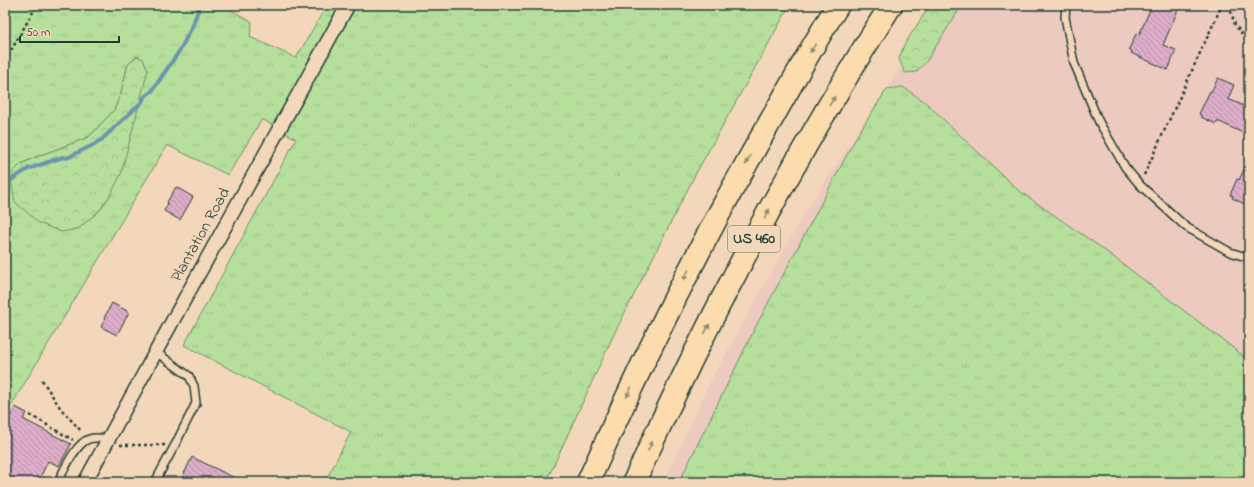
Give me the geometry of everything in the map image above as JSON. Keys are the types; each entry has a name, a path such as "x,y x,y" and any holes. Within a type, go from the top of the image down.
{"highway":[{"name":"US 460","path":"588,482 638,374 701,248 756,146 838,5"},
{"name":"US 460","path":"634,482 696,350 772,205 845,79 891,5"}],"street":[{"name":"Plantation Road","path":"85,482 111,442 156,352 348,5"}],"lane":[{"path":"1066,5 1065,17 1074,63 1099,122 1125,167 1140,185 1186,227 1230,252 1249,258"},
{"path":"155,482 196,403 194,386 189,376 156,352"},
{"path":"58,482 70,459 88,439 96,438 111,442"}],"path":[{"path":"5,61 37,5"},
{"path":"1140,185 1222,5"},
{"path":"1229,5 1235,25 1249,43"},
{"path":"42,380 61,409 88,439"},
{"path":"30,415 81,445"},
{"path":"111,442 175,445"}],"shaded area":[{"path":"942,5 1249,5 1249,482 664,482 710,382 805,212"}],"green space":[{"path":"5,5 223,5 252,22 250,37 296,58 327,5 790,5 695,175 614,334 546,482 325,482 351,432 184,345 296,139 262,119 228,175 167,145 5,416","holes":["128,64 112,192 100,210 78,229 10,175 21,164 89,137 114,110 121,93"]},
{"path":"930,5 962,5 926,62 916,72 905,73 899,59 904,45"},
{"path":"137,56 143,59 148,70 121,174 112,192 100,210 78,229 61,232 39,223 15,202 10,175 21,164 89,137 114,110 121,93 128,64"},
{"path":"903,87 925,102 1018,190 1103,249 1249,360 1249,482 679,482 756,326 858,134 887,89"}],"building":[{"path":"1152,5 1180,5 1163,45 1176,50 1168,70 1131,53 1132,51 1129,49 1136,34 1139,35"},
{"path":"1218,78 1234,85 1228,99 1249,108 1249,136 1220,122 1217,122 1216,124 1201,117 1199,114"},
{"path":"1249,159 1249,206 1232,198 1233,196 1230,195 1237,179 1239,180"},
{"path":"176,187 193,197 180,220 164,211 168,203 167,202"},
{"path":"112,303 129,312 117,335 101,327"},
{"path":"15,407 27,413 23,419 71,444 59,466 48,461 38,482 5,482 5,426"},
{"path":"192,457 243,482 180,482"}],"waterway":[{"path":"5,184 28,169 63,157 67,158 99,142 142,102 144,97 152,91 180,50 192,27 200,5"}]}
